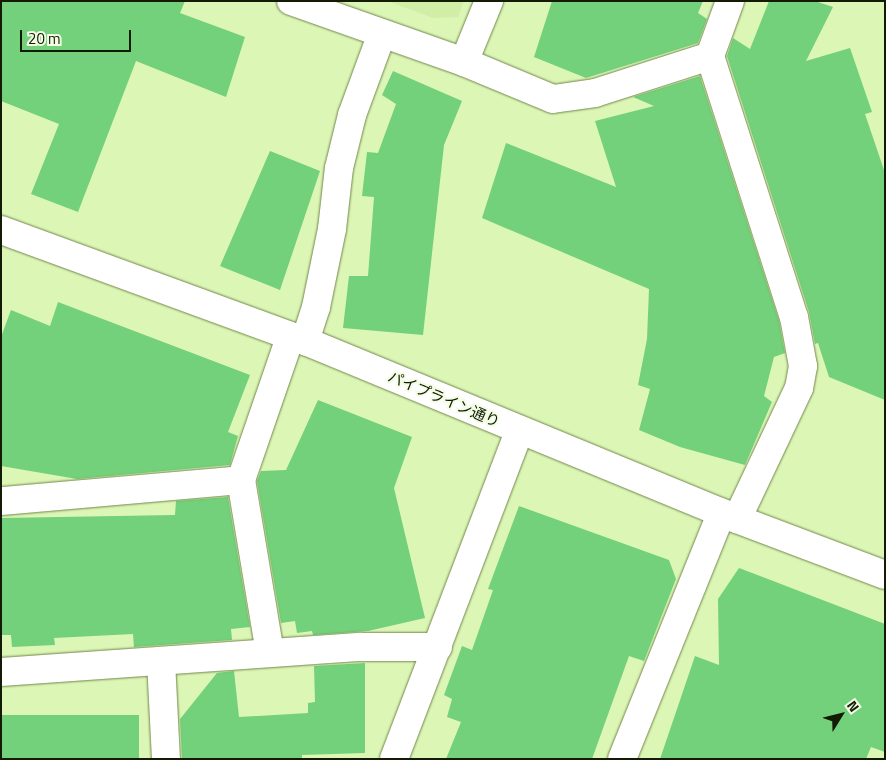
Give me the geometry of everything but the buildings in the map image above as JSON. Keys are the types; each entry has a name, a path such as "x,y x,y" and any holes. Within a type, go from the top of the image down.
{"street":[{"path":"291,1 381,36 464,62 553,99 595,92 710,56"},
{"path":"464,62 489,1"},
{"path":"622,759 729,515 799,388 803,366 794,317 710,56 730,1"},
{"path":"270,653 241,480 297,339 316,307 332,229 341,159 352,115 381,36"},
{"name":"パイプライン通り","path":"1,230 297,339 729,515 885,575"},
{"path":"394,759 519,430"},
{"path":"2,501 241,480"},
{"path":"1,672 361,647 438,647"},
{"path":"161,661 166,759"}],"shaded area":[{"path":"387,1 464,1 458,17 433,18"}]}
